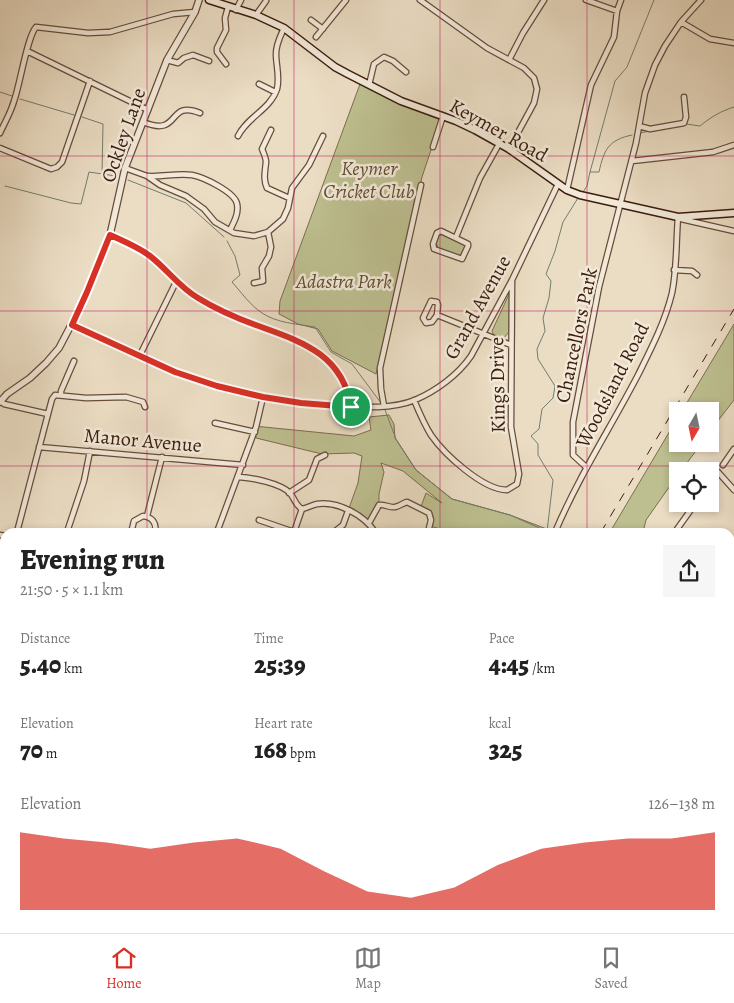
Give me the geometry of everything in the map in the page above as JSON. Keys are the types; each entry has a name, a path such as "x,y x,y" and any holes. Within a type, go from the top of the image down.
{"main road":[{"name":"Keymer Road","path":"209,0 256,15 284,28 336,66 369,85 400,101 459,122 509,149 567,190 621,205 678,217 734,213"}],"street":[{"name":"Ockley Lane","path":"1,401 46,363 59,348 72,325 110,235 125,168 167,60 195,12 199,0"},
{"path":"236,10 241,0"},
{"path":"316,37 346,0"},
{"path":"420,0 487,48 530,72 534,78 537,89 536,96 509,149"},
{"path":"509,60 544,0"},
{"path":"586,0 617,11"},
{"path":"567,190 591,85 614,37 617,11 621,0"},
{"name":"Chancellors Park","path":"586,467 573,455 573,422 599,287 632,161 648,83 665,46 681,22 701,0"},
{"path":"256,15 266,1"},
{"path":"226,64 217,52 217,48 226,30 225,18 228,7"},
{"path":"0,133 14,101 27,50 36,27 88,33 110,32 173,14 195,12"},
{"path":"311,20 323,29"},
{"path":"681,22 710,40 734,43"},
{"path":"238,136 242,128 269,104 275,92 278,77 277,43 284,28"},
{"path":"27,50 148,110"},
{"path":"167,60 178,63 184,58 193,55 208,61"},
{"path":"369,85 374,64 384,57 393,61 406,72"},
{"path":"0,148 51,169 58,167 62,162 90,81"},
{"path":"259,84 275,92"},
{"path":"640,126 650,129 684,123 686,117 684,97"},
{"path":"143,122 162,127 168,124 182,110 201,113"},
{"path":"433,147 443,116"},
{"path":"271,130 262,149 266,160 264,175 266,185 267,188 289,198"},
{"path":"125,168 147,176 186,196 204,210 215,222 240,235 247,236 268,232 283,219 295,182 305,172 323,136"},
{"path":"456,237 480,178 500,144"},
{"path":"632,161 713,152 734,145"},
{"path":"147,176 192,175 203,178 221,188 237,204 237,211 230,230"},
{"name":"Grand Avenue","path":"72,325 196,380 263,397 301,403 351,407 384,406 414,400 446,382 464,366 484,334 512,280 558,184"},
{"path":"384,406 380,368 422,185"},
{"path":"678,217 734,231"},
{"name":"Woodsland Road","path":"557,528 564,509 586,467 653,346 672,293 678,217"},
{"path":"442,231 456,237 468,244 462,259 433,247 439,232 442,231"},
{"path":"263,281 262,268 269,256 271,247 268,232"},
{"path":"110,235 148,254 176,282 197,298 219,310 308,345 323,356 335,369 349,392 351,407"},
{"path":"674,270 692,271 697,275"},
{"path":"254,283 269,280"},
{"name":"Kings Drive","path":"414,400 430,434 446,453 475,477 495,488 507,490 514,487 519,480 519,474 511,427 512,280"},
{"path":"140,355 176,282"},
{"path":"431,301 437,302 437,315 432,322 426,323 423,321 431,301"},
{"path":"437,315 511,345"},
{"path":"60,395 74,361"},
{"path":"18,528 52,399 55,395 86,398 126,397 143,402 145,407"},
{"path":"219,528 255,432 263,397"},
{"path":"1,401 4,404 48,414"},
{"path":"216,423 255,432"},
{"name":"Manor Avenue","path":"40,447 243,465"},
{"path":"722,465 734,449"},
{"path":"68,528 84,481 90,451"},
{"path":"290,493 309,480 317,459 325,454"},
{"path":"147,516 162,457"},
{"path":"719,473 734,490"},
{"path":"239,477 263,481 290,493 297,506 302,509 318,504 336,505 369,523 372,528"},
{"path":"369,523 379,505 385,504 390,507 396,507 407,502 429,513 431,520 429,528"},
{"path":"295,528 302,509"},
{"path":"339,528 343,525 348,510"},
{"path":"678,528 689,512"},
{"path":"132,528 136,518 147,516 154,521 155,528"},
{"path":"259,520 282,528"}],"green space":[{"name":"Adastra Park","path":"360,84 399,104 441,120 422,177 376,374 332,351 318,329 298,324 279,314 280,301"},
{"path":"444,234 465,244 463,255 460,256 438,248 436,242 438,236"},
{"path":"510,292 509,332 503,339 493,334 492,331"},
{"path":"734,324 734,400 719,419 719,402 687,402"},
{"path":"389,415 394,424 395,438 416,470 452,499 510,515 544,528 437,528 430,526 430,517 420,509 426,493 442,503 403,471 381,463 384,472 379,494 379,505 369,523 348,511 358,483 362,456 354,453 322,454 256,438 254,426 354,436 371,430 369,417"},
{"path":"669,432 669,452 695,452 688,462 669,462 669,487 646,520 644,528 612,528"}],"waterway":[{"path":"590,172 615,81 627,67 654,0"},
{"path":"0,92 12,96"},
{"path":"20,99 74,115"},
{"path":"686,124 700,126 716,115 734,107"},
{"path":"82,117 103,124 102,174"},
{"path":"640,133 650,131"},
{"path":"583,192 587,186 590,172 599,172 608,147 617,140 632,135"},
{"path":"5,186 81,204 89,172 116,176"},
{"path":"128,180 186,203 224,237"},
{"path":"547,528 553,480 538,455 538,444 531,436 539,429 542,409 553,398 555,386 538,359 537,349 545,331 543,318 549,298 551,281 546,274 563,222 578,198"},
{"path":"227,241 235,256 240,275 232,282 250,302 262,313 274,319 315,327 331,352 352,364 381,403"},
{"path":"385,410 396,439 416,470 452,499 510,515 539,528"}],"railway":[{"path":"603,528 734,309"}],"route":[{"path":"110,235 148,254 176,282 197,298 232,316 308,345 330,362 343,380 349,392 351,407 301,403 263,397 237,392 196,380 72,325 110,235"}],"park label":[{"name":"Keymer Cricket Club","path":"369,180"}]}
